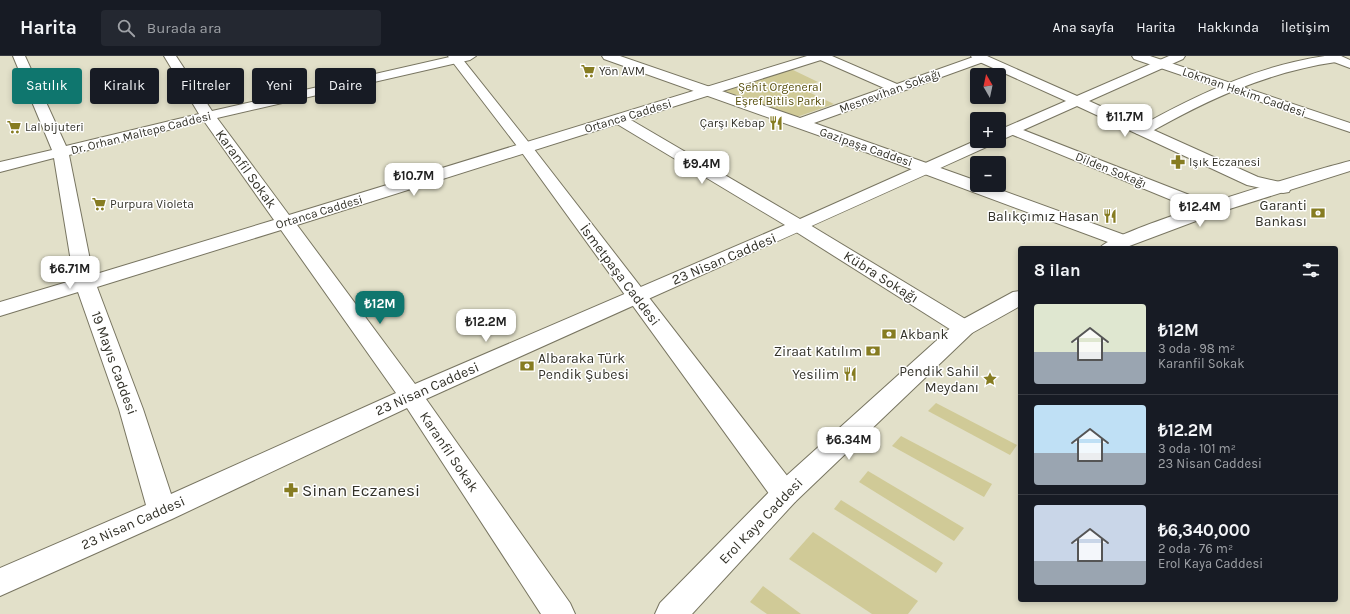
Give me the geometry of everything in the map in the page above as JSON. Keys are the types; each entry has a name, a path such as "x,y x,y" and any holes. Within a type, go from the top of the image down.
{"street":[{"name":"19 Mayıs Caddesi","path":"19,56 61,153 85,283 131,409 162,511"},
{"name":"Karanfil Sokak","path":"170,56 208,116 411,396 559,614"},
{"name":"Gazipaşa Caddesi","path":"608,56 798,124 928,168 1116,244"},
{"name":"Ortanca Caddesi","path":"0,309 149,265 821,56"},
{"path":"821,56 897,89"},
{"name":"Lokman Hekim Caddesi","path":"1138,56 1174,63 1228,86 1350,128"},
{"name":"Dr. Orhan Maltepe Caddesi","path":"0,168 208,116 460,57"},
{"name":"İsmetpaşa Caddesi","path":"460,57 525,148 785,494"},
{"path":"980,57 1254,181 1284,188"},
{"name":"Mesnevihan Sokağı","path":"798,124 897,89 980,57"},
{"path":"1142,131 1228,86 1333,57 1350,64"},
{"path":"1006,133 1174,63"},
{"name":"Kübra Sokağı","path":"619,119 800,226 964,328"},
{"name":"Dilden Sokağı","path":"1006,133 1209,209"},
{"name":"23 Nisan Caddesi","path":"0,582 162,511 411,396 636,296 800,226 972,148"},
{"path":"1116,244 1209,209 1284,188 1350,166"},
{"name":"Erol Kaya Caddesi","path":"671,614 785,494 964,328 1018,298"}],"green space":[{"name":"Şehit Orgeneral Eşref Bitlis Parkı","path":"791,69 818,82 800,88 834,104 791,119 718,91"},
{"path":"936,403 1017,445 1010,455 928,411"},
{"path":"901,436 992,484 984,497 892,446"},
{"path":"868,471 964,528 954,541 859,482"},
{"path":"841,500 943,563 936,573 834,509"},
{"path":"813,532 918,601 908,614 872,614 789,559"},
{"path":"763,586 801,614 767,614 750,602"}],"place":[{"name":"Yön AVM","path":"588,71"},
{"name":"Çarşı Kebap","path":"776,123"},
{"name":"Lal bijuteri","path":"14,127"},
{"name":"Işık Eczanesi","path":"1178,162"},
{"name":"Purpura Violeta","path":"99,204"},
{"name":"Garanti Bankası","path":"1318,213"},
{"name":"Balıkçımız Hasan","path":"1110,216"},
{"name":"Akbank","path":"889,334"},
{"name":"Ziraat Katılım","path":"873,351"},
{"name":"Albaraka Türk Pendik Şubesi","path":"527,366"},
{"name":"Yesilim","path":"850,374"},
{"name":"Pendik Sahil Meydanı","path":"990,379"},
{"name":"Sinan Eczanesi","path":"291,490"}]}
